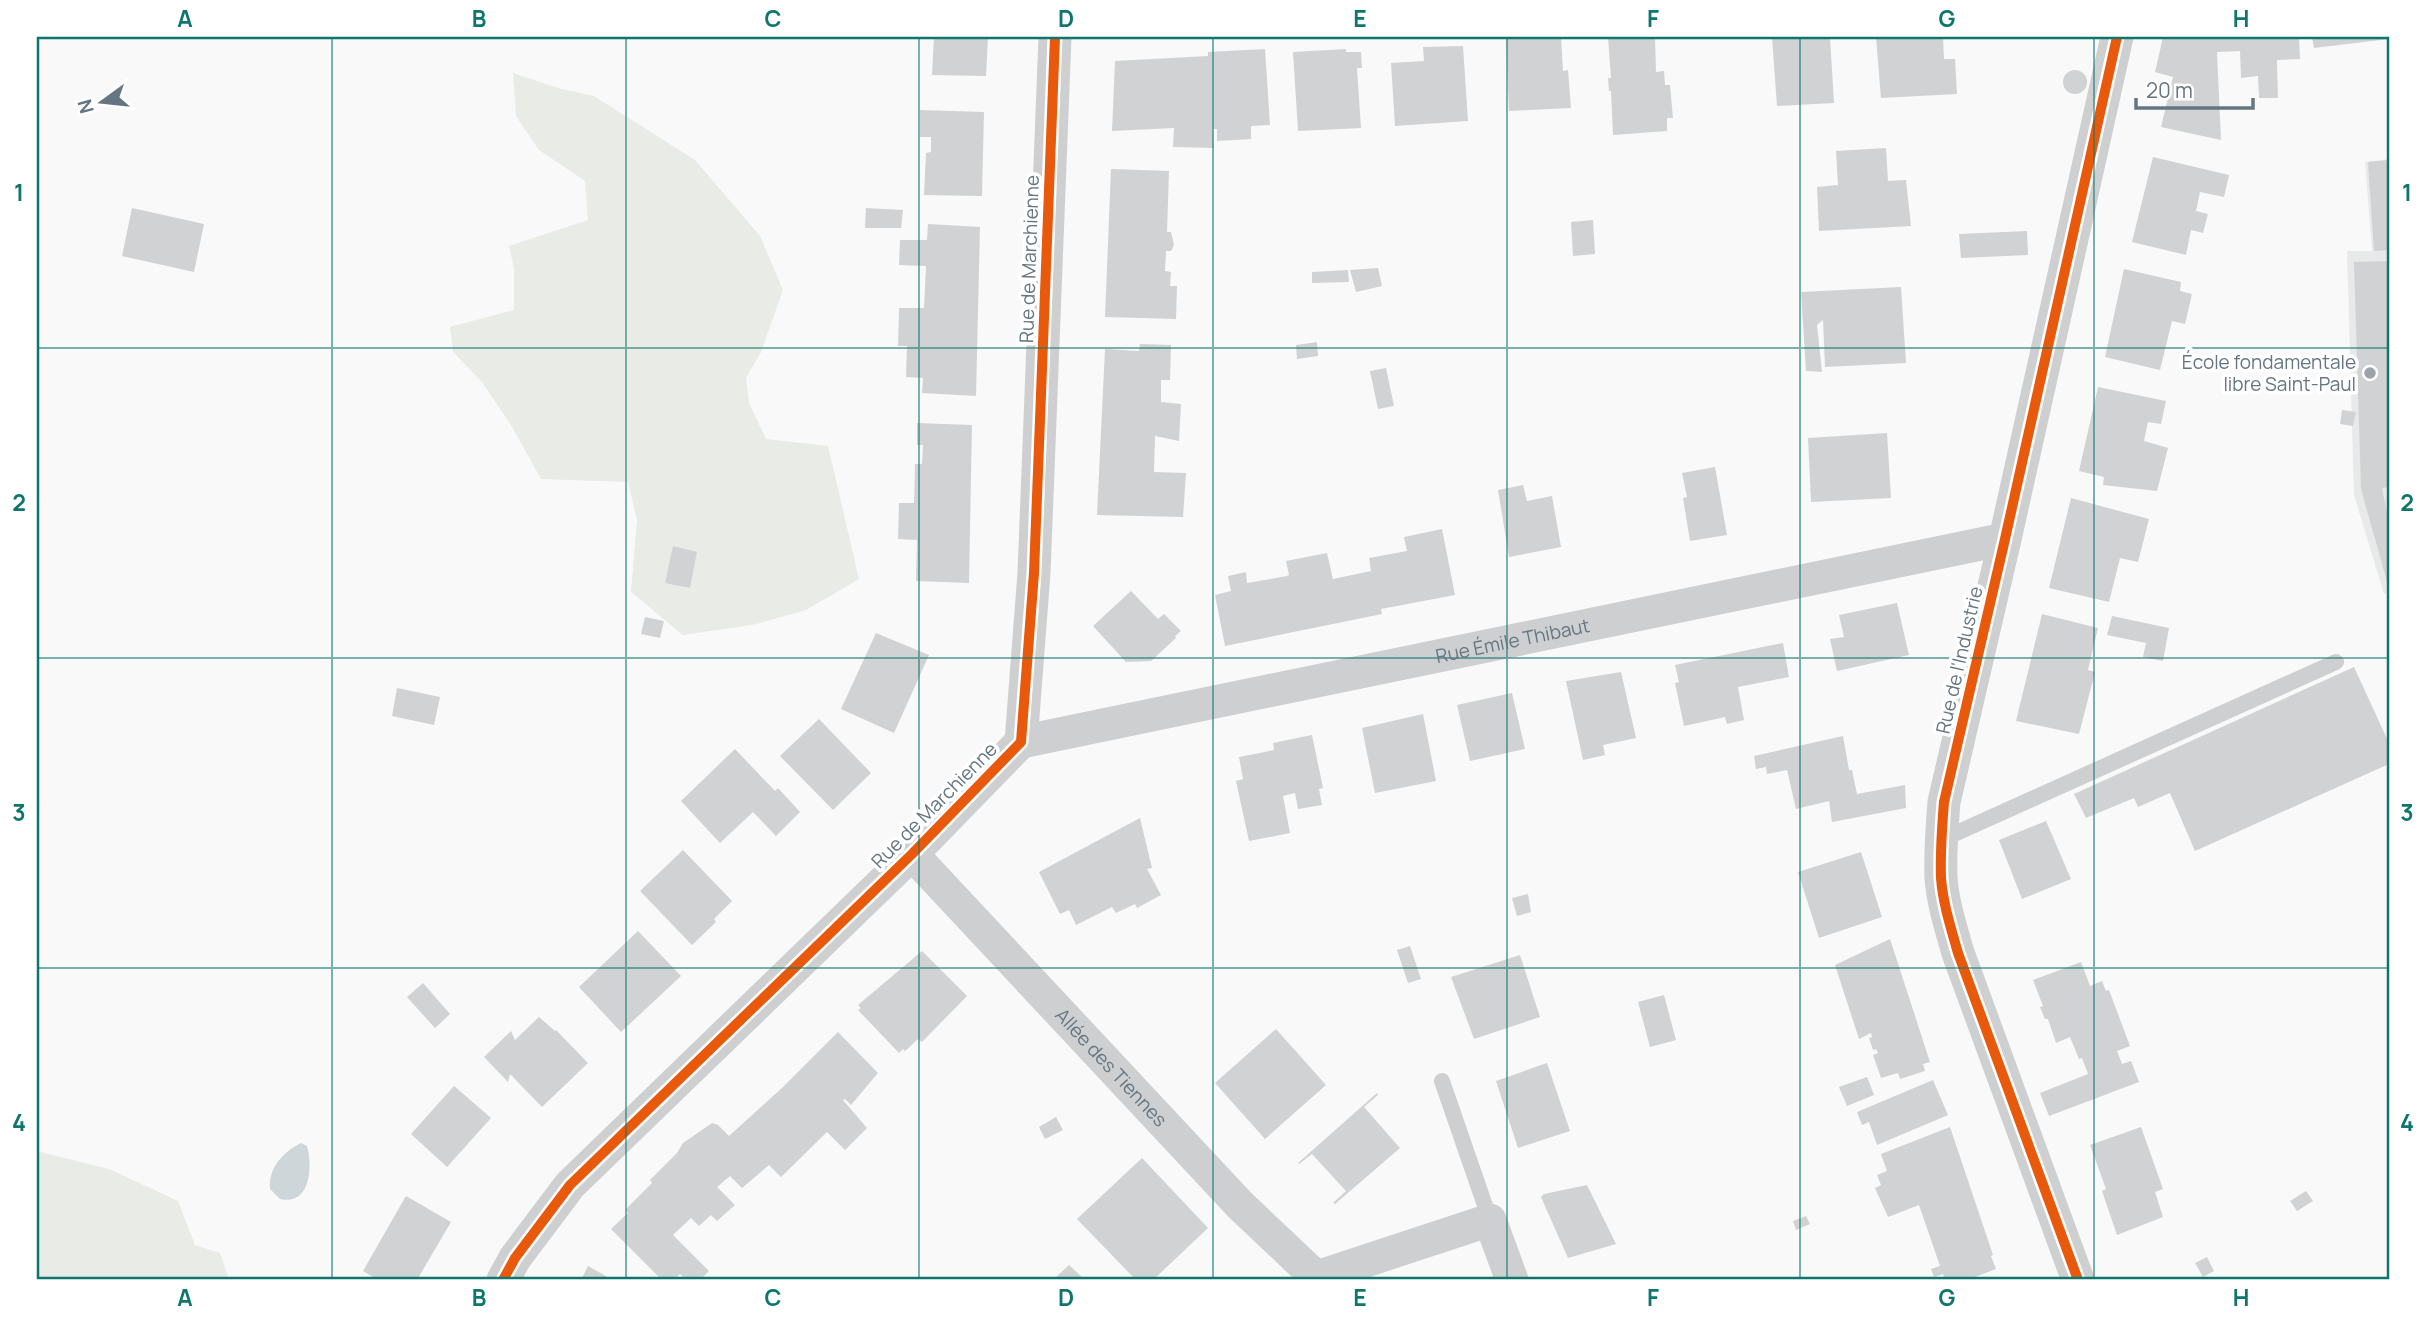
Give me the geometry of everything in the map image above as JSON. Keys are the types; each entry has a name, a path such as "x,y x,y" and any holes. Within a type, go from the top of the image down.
{"street":[{"name":"Rue de Marchienne","path":"503,1280 515,1258 570,1185 912,854 1021,742 1034,573 1055,37"},
{"name":"Rue de l'Industrie","path":"2078,1280 1958,953 1947,916 1941,879 1941,841 1944,802 2117,37"},
{"name":"Rue Émile Thibaut","path":"1021,742 2005,538"},
{"name":"Allée des Tiennes","path":"912,854 1240,1205 1312,1278"},
{"path":"1312,1278 1490,1220 1512,1280"}],"lane":[{"path":"1941,841 2336,662"},
{"path":"1442,1081 1490,1220"}],"shaded area":[{"path":"513,73 561,89 594,96 695,160 760,236 783,290 761,352 746,378 749,403 766,439 828,446 859,579 806,610 752,625 683,635 631,592 637,520 628,482 541,479 511,425 482,382 453,352 450,327 514,310 514,268 509,246 588,220 585,181 539,150 516,116"},
{"name":"École fondamentale libre Saint-Paul","path":"2389,159 2389,594 2384,594 2354,495 2347,251 2372,251 2365,162"},
{"path":"301,1143 307,1146 309,1155 307,1183 298,1197 280,1199 270,1189 271,1174 283,1156"},
{"path":"37,1151 109,1169 178,1201 195,1245 220,1253 229,1280 37,1280"}],"building":[{"path":"934,37 988,37 986,76 932,75"},
{"path":"1506,37 1561,37 1563,71 1568,70 1571,108 1509,111"},
{"path":"1608,37 1655,37 1656,72 1664,71 1665,85 1670,85 1673,118 1667,118 1667,131 1613,135"},
{"path":"1772,37 1830,37 1834,103 1777,106"},
{"path":"1876,37 1943,37 1944,59 1955,59 1957,94 1881,98"},
{"path":"2163,37 2299,37 2300,59 2277,60 2278,98 2259,98 2258,76 2241,78 2240,51 2217,52 2221,140 2161,127 2173,77 2155,72"},
{"path":"2312,37 2389,37 2389,39 2314,48"},
{"path":"1463,46 1468,121 1395,126 1391,63 1424,61 1423,47"},
{"path":"1265,49 1270,125 1251,126 1251,139 1217,141 1217,129 1213,129 1214,148 1173,147 1174,128 1112,131 1115,61 1208,56 1208,52"},
{"path":"1346,49 1346,52 1361,52 1362,68 1357,68 1361,128 1298,131 1293,52"},
{"path":"2075,70 2084,73 2087,82 2084,91 2075,94 2066,91 2063,82 2066,73"},
{"path":"920,110 984,112 982,196 924,195 926,153 931,152 931,137 920,137"},
{"path":"1886,148 1888,181 1906,180 1911,226 1819,231 1817,187 1838,185 1836,151"},
{"path":"2153,157 2229,175 2224,197 2200,192 2196,211 2208,214 2203,233 2191,230 2186,255 2132,242"},
{"path":"2389,160 2389,250 2374,251 2368,162"},
{"path":"1111,169 1169,171 1167,232 1171,232 1174,245 1171,251 1166,251 1165,271 1171,272 1170,286 1177,286 1176,319 1105,317"},
{"path":"132,208 204,224 194,272 122,256"},
{"path":"866,208 903,210 901,228 865,228"},
{"path":"1593,220 1595,254 1573,256 1571,222"},
{"path":"928,224 980,227 976,396 922,393 923,378 906,377 907,346 898,346 899,308 924,308 926,266 899,265 900,240 927,240"},
{"path":"2027,231 2028,255 1961,258 1959,234"},
{"name":"École fondamentale libre Saint-Paul","path":"2389,261 2389,487 2382,488 2389,523 2388,585 2361,489 2354,262"},
{"path":"1378,268 1382,286 1356,292 1350,270"},
{"path":"2124,269 2181,282 2180,291 2192,294 2185,324 2172,321 2160,370 2105,357"},
{"path":"1348,270 1349,282 1312,283 1312,272"},
{"path":"1901,287 1906,363 1825,367 1823,320 1817,325 1822,372 1806,371 1801,292"},
{"path":"1317,342 1318,356 1297,359 1296,345"},
{"path":"1140,344 1171,345 1170,380 1161,380 1161,402 1181,404 1179,441 1155,436 1154,472 1186,473 1183,517 1097,515 1105,349 1139,351"},
{"path":"1386,368 1394,406 1378,409 1370,371"},
{"path":"2098,387 2166,401 2161,424 2148,422 2144,441 2168,448 2157,491 2103,485 2104,477 2079,471"},
{"path":"2342,410 2356,412 2353,426 2340,424"},
{"path":"917,423 972,425 969,583 916,581 917,540 898,539 899,503 914,503 915,464 922,464 923,445 917,445"},
{"path":"1887,433 1891,498 1811,502 1808,438"},
{"path":"1715,467 1727,535 1690,541 1683,498 1687,497 1682,473"},
{"path":"1523,485 1527,501 1552,496 1561,547 1509,557 1498,490"},
{"path":"2071,498 2149,519 2138,562 2120,558 2109,602 2049,588"},
{"path":"1442,529 1455,595 1381,609 1382,614 1225,646 1215,595 1231,591 1228,576 1246,572 1247,583 1287,576 1286,561 1327,553 1333,579 1371,571 1369,558 1407,551 1404,537"},
{"path":"673,546 697,552 690,588 665,583"},
{"path":"1131,591 1158,619 1164,614 1181,631 1151,661 1126,662 1093,626"},
{"path":"1897,603 1909,655 1837,671 1830,639 1844,637 1839,615"},
{"path":"2042,614 2098,628 2088,670 2095,672 2079,734 2016,721"},
{"path":"2112,616 2169,628 2163,661 2143,657 2146,643 2107,635"},
{"path":"645,617 664,621 660,638 641,634"},
{"path":"876,633 929,655 894,733 841,709"},
{"path":"1783,643 1789,677 1738,687 1744,720 1727,724 1725,717 1684,726 1675,683 1679,682 1675,665"},
{"path":"2354,667 2389,743 2389,764 2195,851 2170,793 2138,807 2134,798 2086,818 2074,794"},
{"path":"1621,672 1636,738 1603,745 1605,755 1583,760 1566,681"},
{"path":"397,688 440,697 434,725 392,716"},
{"path":"1512,693 1525,749 1470,761 1457,705"},
{"path":"1423,714 1436,781 1375,793 1362,728"},
{"path":"819,719 871,773 833,810 780,756"},
{"path":"1312,735 1323,788 1319,789 1322,805 1298,809 1295,793 1283,796 1290,833 1249,841 1236,781 1243,779 1239,757 1274,750 1273,743"},
{"path":"1843,736 1849,770 1852,770 1857,794 1905,785 1906,808 1832,822 1829,801 1796,809 1787,770 1767,774 1766,767 1756,769 1754,756"},
{"path":"735,749 775,791 778,788 800,812 776,836 753,812 720,843 681,801"},
{"path":"1140,818 1152,868 1147,869 1161,895 1137,908 1135,904 1116,913 1112,907 1076,925 1069,910 1060,914 1039,872"},
{"path":"2046,821 2071,879 2022,899 1999,840"},
{"path":"683,850 732,901 714,919 716,922 692,945 640,891"},
{"path":"1861,852 1882,917 1819,938 1798,872"},
{"path":"1528,894 1531,912 1517,916 1512,898"},
{"path":"638,931 681,976 621,1032 579,987"},
{"path":"1890,939 1930,1062 1923,1064 1925,1071 1900,1079 1898,1073 1881,1078 1873,1055 1878,1053 1876,1049 1873,1050 1869,1038 1872,1037 1871,1033 1859,1039 1835,965"},
{"path":"1410,946 1421,979 1408,983 1397,950"},
{"path":"922,951 967,996 922,1042 918,1039 899,1053 858,1010 861,1008 858,1005"},
{"path":"1520,955 1540,1017 1474,1039 1451,977"},
{"path":"2081,962 2090,986 2102,981 2106,991 2109,990 2130,1046 2117,1051 2122,1064 2131,1061 2139,1082 2049,1116 2040,1093 2088,1074 2070,1037 2056,1043 2048,1019 2045,1019 2040,1007 2043,1006 2033,980"},
{"path":"423,983 450,1014 435,1028 407,997"},
{"path":"1664,995 1676,1040 1650,1047 1638,1002"},
{"path":"539,1017 556,1030 588,1063 542,1107 510,1074 508,1082 484,1057 511,1031 515,1040"},
{"path":"1276,1029 1326,1085 1265,1139 1215,1083"},
{"path":"838,1032 878,1073 851,1105 843,1100 867,1128 845,1150 827,1132 781,1177 769,1165 742,1188 730,1176 717,1187 735,1205 717,1221 711,1215 699,1226 691,1218 673,1235 709,1271 700,1280 687,1280 680,1274 673,1280 662,1280 611,1229 628,1213 625,1210 652,1183 650,1180 677,1153 683,1143 712,1123 729,1136"},
{"path":"1547,1063 1570,1131 1518,1148 1496,1081"},
{"path":"1867,1077 1874,1095 1847,1106 1839,1087"},
{"path":"1933,1080 1948,1115 1877,1145 1869,1122 1862,1125 1857,1112"},
{"path":"454,1086 491,1118 447,1167 411,1134"},
{"path":"1377,1093 1364,1107 1400,1148 1335,1204 1333,1203 1346,1191 1312,1154 1298,1163"},
{"path":"1056,1117 1063,1130 1045,1139 1039,1127"},
{"path":"1950,1127 1996,1269 1967,1280 1945,1280 1943,1274 1934,1277 1931,1269 1940,1266 1919,1205 1888,1217 1875,1188 1881,1185 1877,1175 1887,1171 1881,1154"},
{"path":"2141,1127 2163,1189 2155,1192 2163,1217 2117,1235 2102,1191 2106,1189 2090,1145"},
{"path":"1142,1158 1208,1228 1153,1280 1136,1280 1077,1219"},
{"path":"1587,1185 1616,1244 1568,1258 1541,1197 1544,1194"},
{"path":"2306,1191 2313,1201 2297,1211 2290,1201"},
{"path":"406,1196 451,1222 417,1280 378,1280 363,1271"},
{"path":"1806,1216 1810,1224 1796,1230 1793,1221"},
{"path":"2207,1257 2214,1271 2203,1277 2195,1263"},
{"path":"1069,1265 1085,1280 1053,1280"},
{"path":"588,1266 613,1280 581,1280"}],"cycle path":[{"path":"503,1280 515,1258 570,1185 912,854 1021,742 1034,573 1055,37"},
{"path":"2078,1280 1958,953 1944,897 1941,850 1944,802 2117,37"}],"place":[{"name":"École fondamentale libre Saint-Paul","path":"2370,373"}]}
